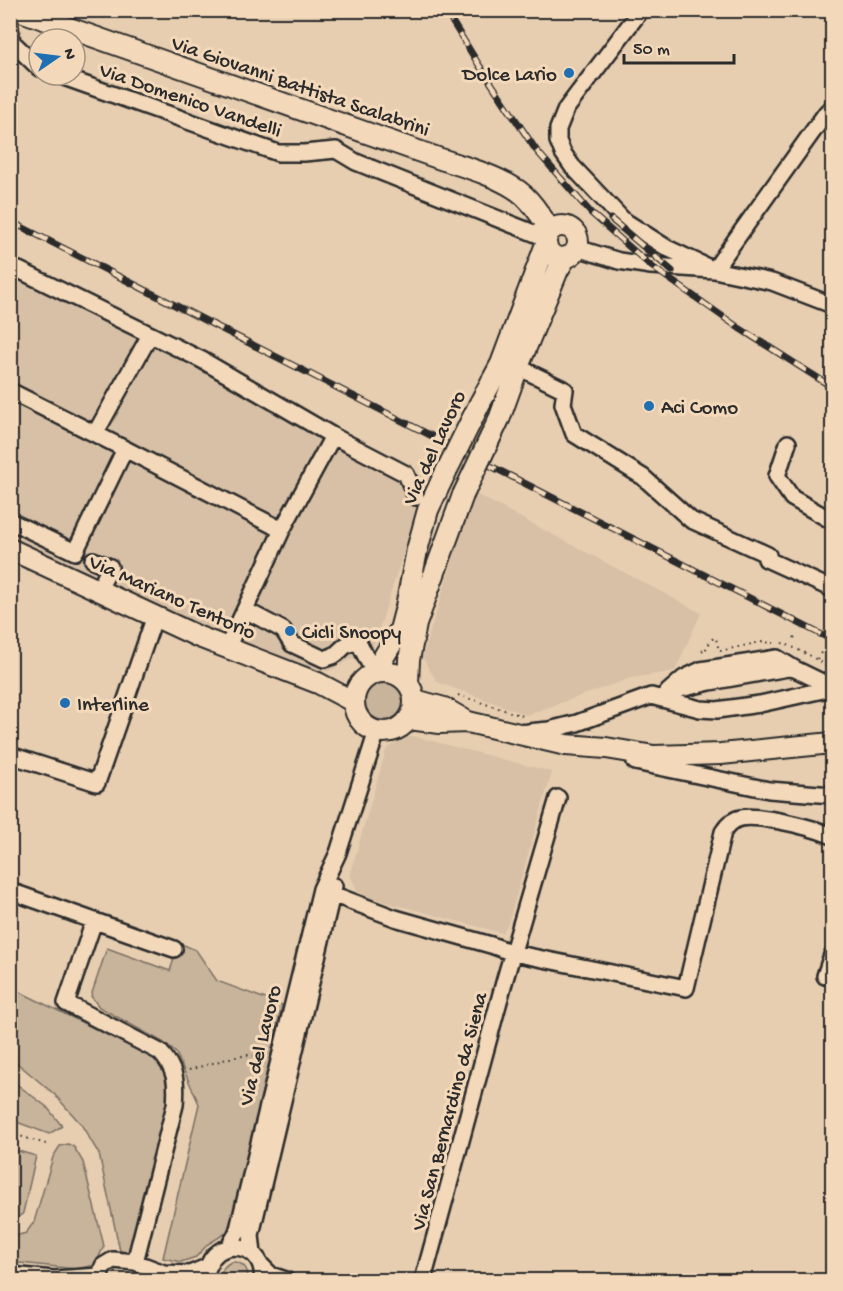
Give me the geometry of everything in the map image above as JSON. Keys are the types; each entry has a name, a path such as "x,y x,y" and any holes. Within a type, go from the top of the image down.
{"main road":[{"name":"Via Giovanni Battista Scalabrini","path":"15,19 483,173 516,189 539,213 551,235"},
{"path":"468,722 411,691 400,676 384,671 362,686 355,712 368,727 386,732 403,726 414,710 411,691 409,660 416,624 463,495 500,417 558,270 572,252 578,237 571,228 551,235 547,249 554,256 572,252"},
{"name":"Via del Lavoro","path":"362,686 399,633 428,510 501,364 551,235"},
{"name":"Via Mariano Tentorio","path":"10,549 227,648 318,683 362,686"},
{"path":"409,719 440,723 468,722 566,745 606,748 654,756 721,754 832,743"}],"street":[{"path":"641,10 566,109 558,129 558,141 572,166 623,220 667,248 714,270"},
{"path":"15,19 12,42 27,56"},
{"name":"Via Domenico Vandelli","path":"87,85 278,153 336,150 356,162 551,235"},
{"path":"714,270 832,106"},
{"path":"572,252 651,266 714,270 772,282 832,305"},
{"path":"19,270 202,360 333,436 406,474 416,497"},
{"path":"95,434 150,335"},
{"path":"518,367 565,390 563,404 574,434 643,477 692,520 768,555 766,559 832,588"},
{"path":"10,391 282,530"},
{"path":"227,648 282,530 333,436"},
{"path":"788,443 777,476 792,498 832,521"},
{"path":"10,521 75,552 125,449"},
{"path":"93,560 110,567 99,590"},
{"path":"245,610 283,630 292,644 324,659 334,655 350,643 359,643 362,686"},
{"path":"10,755 97,783 155,616"},
{"path":"514,732 549,730 577,723 651,696 720,680 788,668 795,669 832,687"},
{"path":"651,696 699,709 717,710 760,704 832,687"},
{"name":"Via del Lavoro","path":"228,1248 237,1233 321,889 338,853 377,731"},
{"path":"606,748 625,760 769,790 832,795"},
{"name":"Via San Bernardino da Siena","path":"423,1281 558,798"},
{"path":"332,894 395,918 513,953 686,988 723,832 730,824 741,818 765,819 832,836"},
{"name":"Via del Lavoro","path":"259,1267 251,1235 332,894 338,853"},
{"path":"10,891 174,949"},
{"path":"94,921 66,1003 160,1052 169,1062 175,1075 176,1105 144,1269"},
{"path":"825,976 832,955"},
{"path":"10,1275 54,1279 100,1278 104,1266 113,1260 164,1273 208,1273 211,1259 219,1252 238,1247 247,1250 259,1267 286,1281"}],"path":[{"path":"702,650 704,652 712,639 716,638 719,651"},
{"path":"817,660 822,651"},
{"path":"175,1075 230,1058 248,1055 271,1058"},
{"path":"10,1133 49,1145"}],"shaded area":[{"path":"10,273 427,479 373,648 329,671 305,672 229,641 11,536"},
{"path":"474,493 701,613 675,671 631,678 527,715 437,682 422,657"},
{"path":"384,682 397,688 403,701 397,714 384,720 371,714 365,701 371,688"},
{"path":"413,736 552,772 508,924 502,933 366,897 357,891 350,874 386,750 401,739"},
{"path":"179,943 196,950 217,981 282,1005 234,1215 226,1233 208,1244 196,1257 181,1262 163,1258 199,1104 176,1053 163,1042 99,1007 91,996 107,948 170,971"},
{"path":"10,987 152,1057 163,1068 169,1091 167,1110 131,1253 120,1251 99,1154 81,1124 54,1094 11,1059"},
{"path":"11,1080 47,1107 62,1126 49,1134 11,1120"},
{"path":"68,1144 74,1147 83,1162 104,1246 95,1265 76,1269 11,1262 11,1237 26,1233 34,1222 53,1157 60,1146"},
{"path":"11,1149 36,1156 23,1213 11,1223"},
{"path":"231,1262 244,1266 248,1276 247,1280 222,1280 223,1270"}],"railway":[{"path":"445,10 536,150 591,213 651,266 739,328 832,387"},
{"path":"611,219 672,271"},
{"path":"10,221 832,640"}],"place":[{"name":"Dolce Lario","path":"569,73"},
{"name":"Aci Como","path":"649,406"},
{"name":"Cicli Snoopy","path":"290,631"},
{"name":"Interline","path":"65,703"}]}
